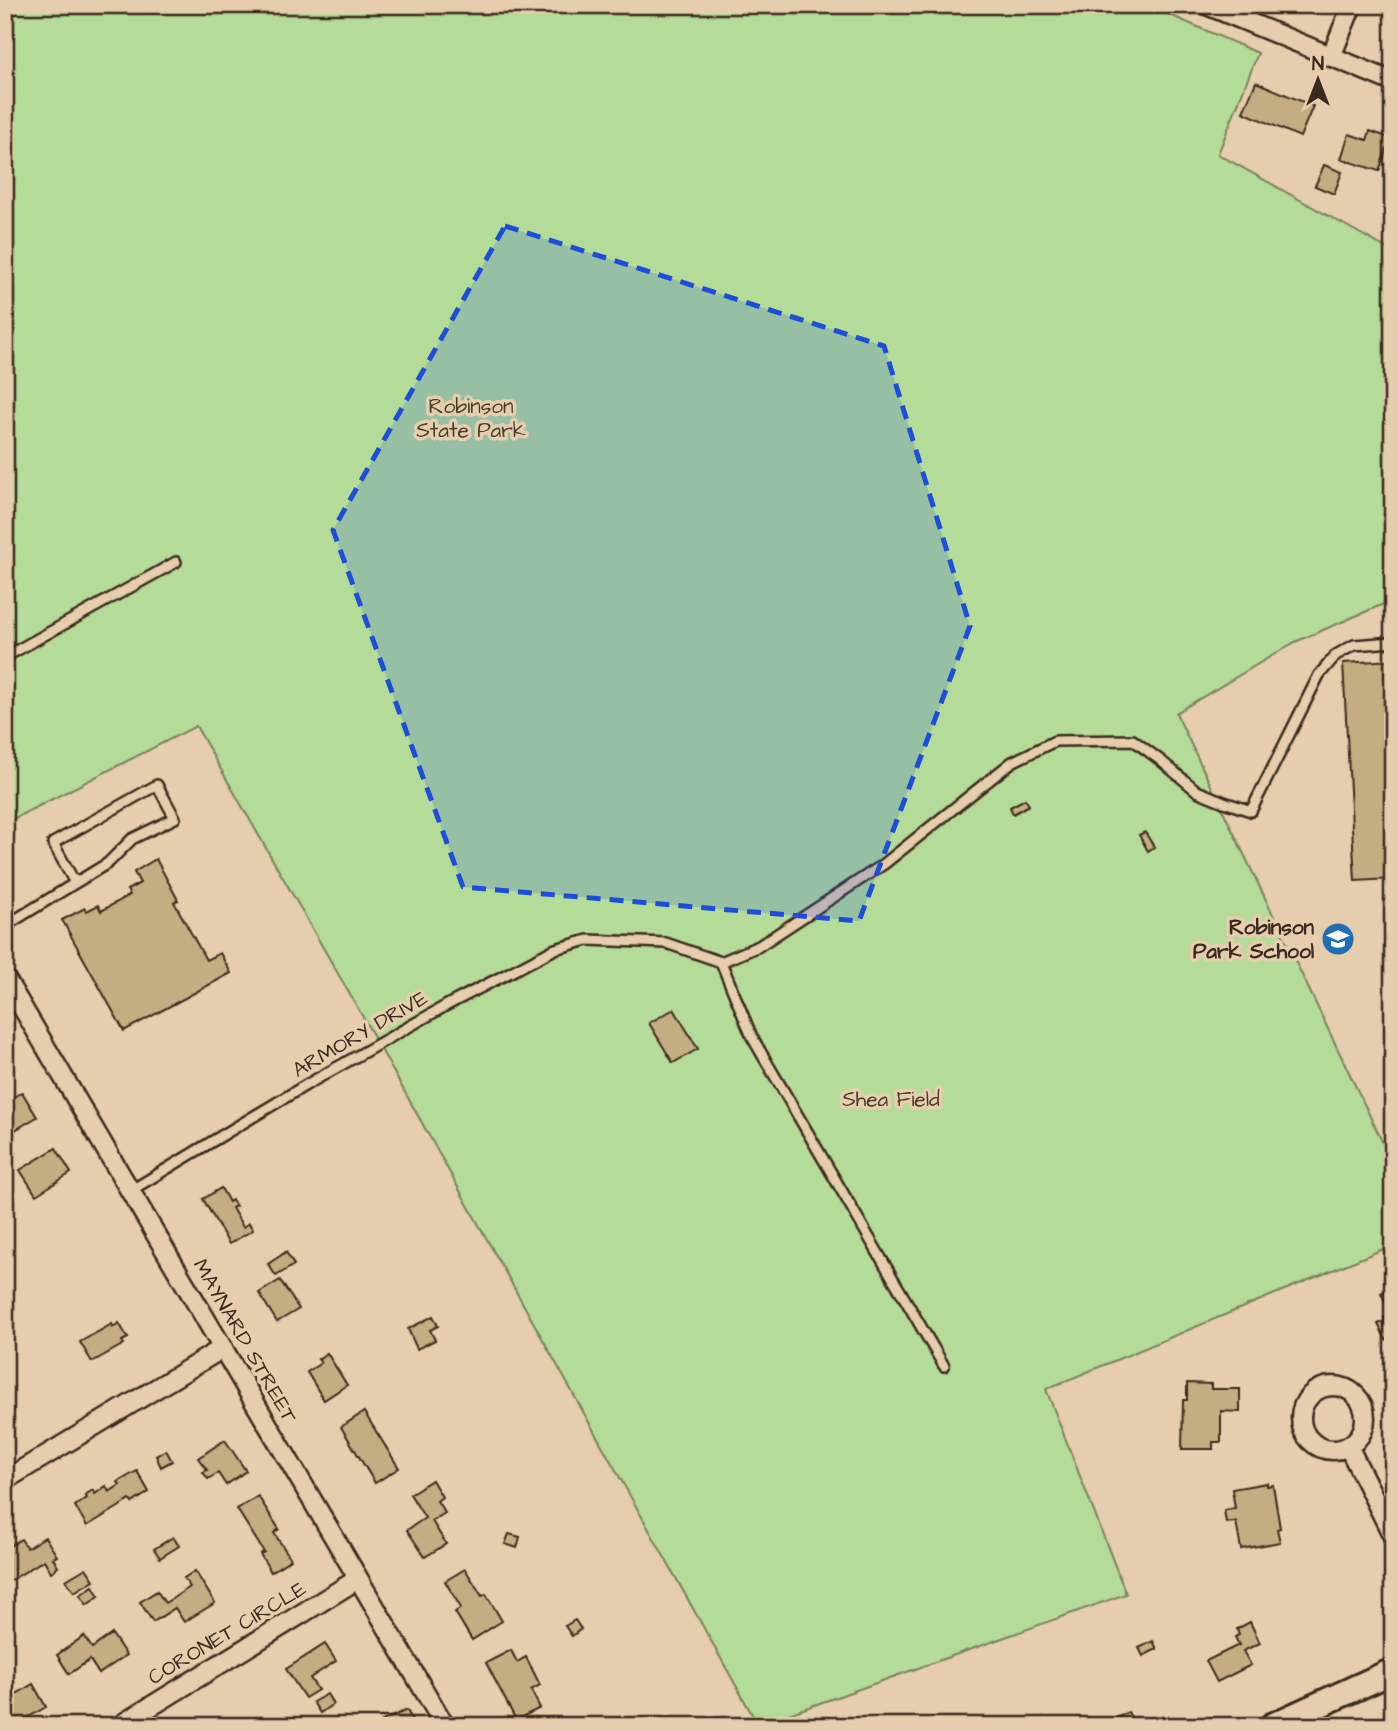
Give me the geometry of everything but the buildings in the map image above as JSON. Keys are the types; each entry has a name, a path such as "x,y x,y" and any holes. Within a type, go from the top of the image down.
{"main road":[{"path":"1272,1726 1393,1671"}],"street":[{"path":"1207,5 1393,82"},
{"path":"1331,57 1353,5"},
{"name":"MAYNARD STREET","path":"5,978 445,1726"},
{"path":"5,1480 223,1348"},
{"path":"1348,1446 1393,1536"},
{"name":"CORONET CIRCLE","path":"119,1726 358,1579"}],"lane":[{"path":"5,657 176,562"},
{"path":"944,1366 752,1037 721,962 759,946 884,864 1012,762 1055,741 1133,740 1197,790 1251,811 1319,676 1336,655 1353,645 1393,642"},
{"path":"5,926 108,863 132,839 175,818 157,785 53,843 75,883"},
{"name":"ARMORY DRIVE","path":"130,1191 318,1078 449,1004 555,949 588,940 666,943 721,962"}],"highlighted area":[{"path":"505,226 884,346 970,626 859,921 463,887 333,530"}],"green space":[{"name":"Robinson State Park","path":"5,5 1147,5 1258,53 1218,154 1393,252 1393,600 1295,642 1176,713 1393,1164 1393,1245 1046,1389 1126,1594 758,1725 364,1019 196,726 5,823"}],"place":[{"name":"Robinson Park School","path":"1338,939"}],"park label":[{"name":"Shea Field","path":"891,1099"}]}
